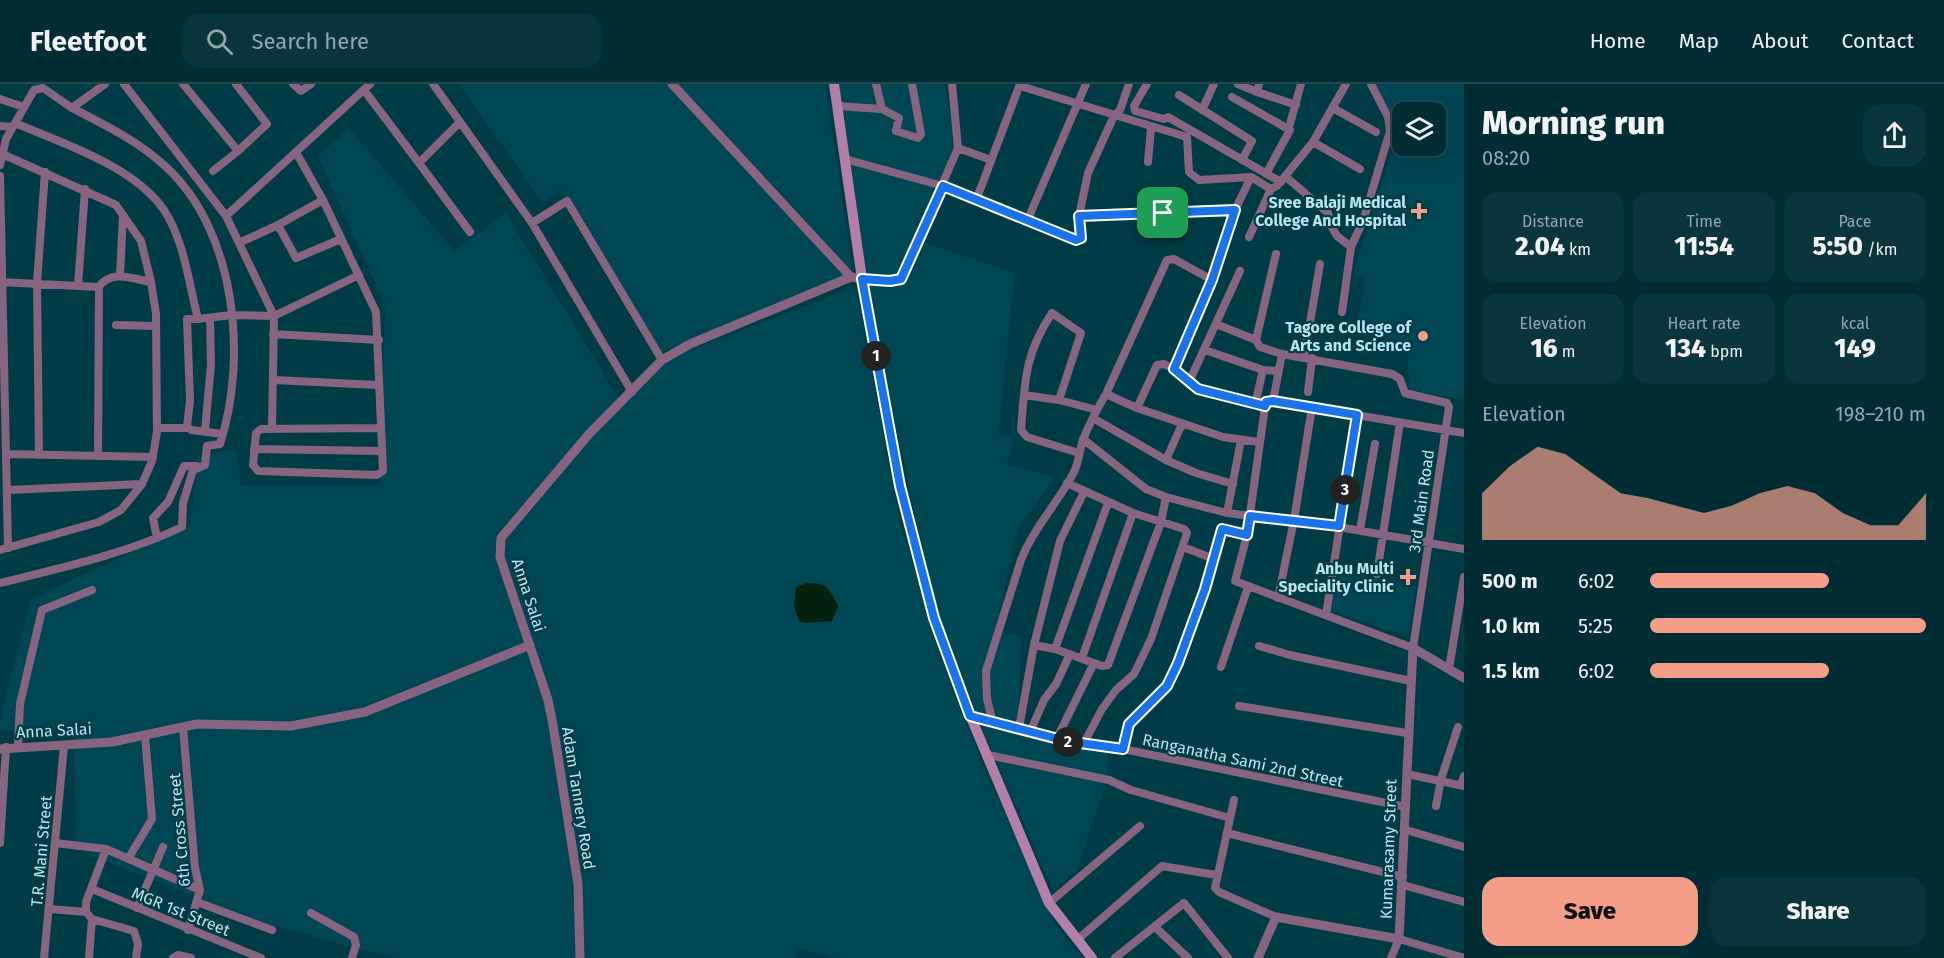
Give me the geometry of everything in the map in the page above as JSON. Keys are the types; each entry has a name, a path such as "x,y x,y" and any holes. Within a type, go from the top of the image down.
{"main road":[{"path":"834,84 845,159 857,278 900,486 934,618 970,716 1049,903 1092,958"}],"street":[{"path":"72,108 105,84"},
{"path":"124,84 226,216 241,242 274,316 272,428"},
{"path":"183,84 238,151"},
{"path":"213,171 267,124 236,84"},
{"path":"293,84 301,91 311,84"},
{"path":"433,84 532,223 632,392"},
{"path":"672,84 857,278 890,281 901,279 958,148 952,84"},
{"path":"876,84 882,109"},
{"path":"837,106 882,109 899,118 896,131 920,137 912,84"},
{"path":"1028,219 1086,84"},
{"path":"845,159 943,186 1076,240 1081,238 1079,216 1088,173 1120,110 1129,84"},
{"path":"1147,84 1134,106 1135,111 1164,119 1168,117 1266,174 1283,179 1328,213 1330,224 1337,237 1351,247"},
{"path":"1202,110 1214,84"},
{"path":"1238,84 1258,88 1296,105"},
{"path":"1290,124 1301,84"},
{"path":"1249,237 1271,189 1283,179 1312,142 1346,84"},
{"path":"1342,312 1351,247 1364,222 1390,131 1388,117 1371,84"},
{"path":"977,198 1020,85 1151,128 1188,137 1189,172 1193,177 1209,180 1251,177 1271,189"},
{"path":"0,165 1,153 24,107 34,90 44,86 72,108 126,135 164,164 183,184 211,230 232,315 235,360 233,393 219,445 207,446 205,465 184,466 168,502 154,517 157,538"},
{"path":"226,216 297,154 367,87 470,232"},
{"path":"1179,95 1252,141 1242,159"},
{"path":"1232,98 1290,130 1266,174"},
{"path":"0,99 24,107"},
{"path":"1332,108 1376,132"},
{"path":"419,163 460,122"},
{"path":"0,126 14,125 114,168 141,185 164,210 174,232 198,319"},
{"path":"1148,162 1151,128"},
{"path":"1312,142 1360,170"},
{"path":"958,148 992,160"},
{"path":"0,176 8,490 4,549 99,522 121,510 142,484 153,457 157,428 156,326 145,249 123,214 113,203 1,153"},
{"path":"297,154 323,200 376,312 379,340 378,385 382,451 382,472 377,475 258,471 253,465 258,430 380,428"},
{"path":"39,455 37,283 45,172"},
{"path":"1174,369 1212,280 1235,210 1251,177"},
{"path":"78,286 85,189"},
{"path":"200,210 214,200"},
{"path":"241,242 323,200"},
{"path":"532,223 567,201 662,360"},
{"path":"1079,216 1235,210"},
{"path":"120,276 123,214"},
{"path":"278,225 296,258 341,239"},
{"path":"1256,340 1276,254"},
{"path":"992,719 987,699 986,671 1001,618 1028,542 1075,469 1083,440 1167,260 1174,259 1212,280"},
{"path":"1308,392 1308,358 1320,264"},
{"path":"1189,381 1240,271"},
{"path":"187,428 190,401 183,319 232,315 274,316 359,275"},
{"path":"98,456 99,287 107,278 120,276 151,282"},
{"name":"Anna Salai","path":"3,748 112,742 197,724 291,726 365,712 530,645 500,557 501,538 588,434 662,360 690,344 857,278"},
{"path":"1,282 99,287"},
{"path":"1059,400 1081,333 1052,313 1032,347 1024,395 1023,435 1080,453"},
{"path":"205,431 211,364 210,318"},
{"path":"1216,324 1256,340 1260,347 1282,354 1308,358"},
{"path":"116,325 156,326"},
{"path":"273,334 379,340"},
{"path":"1205,350 1263,370 1278,371"},
{"path":"1273,401 1282,354"},
{"name":"3rd Main Road","path":"1308,358 1392,374 1400,379 1405,393 1443,400 1449,407 1413,648"},
{"path":"1137,408 1157,365 1164,364 1174,369 1198,389 1265,406"},
{"path":"1255,405 1263,370"},
{"path":"274,380 378,385"},
{"path":"1106,394 1137,408 1223,437 1259,442"},
{"path":"1024,395 1059,400 1095,414 1166,460 1196,473 1233,484"},
{"path":"1464,433 1312,407 1266,402 1247,535 1235,581 1413,648 1464,678"},
{"path":"1278,598 1294,520 1312,407"},
{"path":"1326,615 1357,415"},
{"path":"1377,574 1400,422"},
{"path":"1166,460 1182,424"},
{"path":"157,428 187,428 223,434"},
{"path":"1083,440 1146,489 1166,497 1227,513 1339,526 1464,549"},
{"path":"1227,513 1241,440"},
{"path":"1360,530 1375,444"},
{"path":"254,449 382,451"},
{"path":"7,454 153,457"},
{"path":"0,583 55,570 157,538 182,527 183,503 196,466"},
{"path":"1068,483 1133,513 1184,529 1187,536 1151,639 1134,674 1116,690 1102,709 1083,745"},
{"path":"8,490 142,484"},
{"path":"1019,728 1034,645 1060,540 1084,492"},
{"path":"1034,645 1108,665 1161,522 1166,497"},
{"path":"1055,649 1108,503"},
{"path":"1082,658 1133,513"},
{"path":"1123,749 1126,730 1132,719 1167,686 1178,663 1222,529 1247,535"},
{"path":"1183,547 1214,559"},
{"path":"1449,669 1464,578"},
{"path":"1221,667 1248,587"},
{"path":"18,747 21,704 42,610 92,590"},
{"name":"Adam Tannery Road","path":"530,645 548,700 565,789 578,884 579,958"},
{"path":"1259,646 1290,655 1411,681"},
{"name":"Kumarasamy Street","path":"1276,917 1399,939 1406,830 1407,733 1413,648"},
{"path":"1031,730 1044,700 1056,684 1070,654"},
{"path":"1057,738 1094,663"},
{"path":"1239,706 1407,733"},
{"name":"Ranganatha Sami 2nd Street","path":"970,716 992,719 1083,745 1123,749 1406,807"},
{"name":"6th Cross Street","path":"183,727 195,868 200,890 188,930"},
{"path":"1436,806 1458,728"},
{"path":"128,859 144,836 152,819 145,735"},
{"name":"T.R. Mani Street","path":"44,958 64,746"},
{"path":"0,843 3,748"},
{"path":"988,755 1109,780 1131,790 1230,818"},
{"path":"1407,774 1442,779 1463,786 1464,776"},
{"path":"1234,800 1215,888 1219,892 1276,917 1258,958"},
{"path":"1049,903 1140,826"},
{"path":"1406,830 1464,846"},
{"path":"1227,833 1403,881 1464,902"},
{"path":"55,843 106,849 200,890"},
{"path":"137,908 151,870 163,847"},
{"path":"106,849 86,902 86,912 92,919 131,930 136,934 138,944 136,958"},
{"path":"1077,940 1162,866 1216,875"},
{"name":"MGR 1st Street","path":"92,890 261,958"},
{"path":"197,902 272,930"},
{"path":"1115,958 1184,903 1228,958"},
{"path":"50,909 86,912"},
{"path":"311,913 354,937 356,945 352,958"},
{"path":"89,958 92,919"},
{"path":"1155,927 1188,958"},
{"path":"1391,958 1399,939 1464,958"},
{"path":"173,958 178,955 191,958"}],"shaded area":[{"path":"459,84 666,84 844,276 662,352 560,191 543,203"},
{"path":"678,84 825,84 853,271"},
{"path":"837,84 944,84 956,145 917,240 1015,273 998,434 1014,437 1007,464 1055,478 1018,528 996,629 1021,637 1018,729 1109,752 1107,779 1077,870 1053,890 985,735 939,615 913,506 863,269"},
{"name":"Sree Balaji Medical College And Hospital","path":"1375,84 1464,84 1464,400 1409,389 1407,343 1356,329 1365,278 1353,274 1392,152 1392,156 1446,156 1446,102 1392,102 1392,117"},
{"path":"349,128 454,251 506,213 621,402 668,362 687,351 856,287 899,519 956,700 991,784 1056,926 1083,958 833,958 797,948 796,958 395,958 266,924 77,850 73,732 0,731 0,719 31,599 190,525 198,455 236,450 241,485 380,485 385,305 318,156"},
{"path":"1334,571 1416,585 1408,637 1329,610"},
{"path":"807,583 824,585 830,590 838,606 832,621 805,623 799,621 794,606 796,587"}],"place":[{"name":"Sree Balaji Medical College And Hospital","path":"1419,211"},
{"name":"Tagore College of Arts and Science","path":"1423,336"},
{"name":"Anbu Multi Speciality Clinic","path":"1408,577"}],"route":[{"path":"943,186 1076,240 1081,238 1079,216 1163,213 1235,210 1212,280 1174,369 1198,389 1255,405 1265,406 1266,402 1273,401 1357,415 1339,526 1250,516 1247,535 1222,529 1205,589 1178,663 1167,686 1132,719 1126,730 1123,749 1066,741 992,719 970,716 934,618 900,486 862,279 890,281 901,279 943,186"}]}
